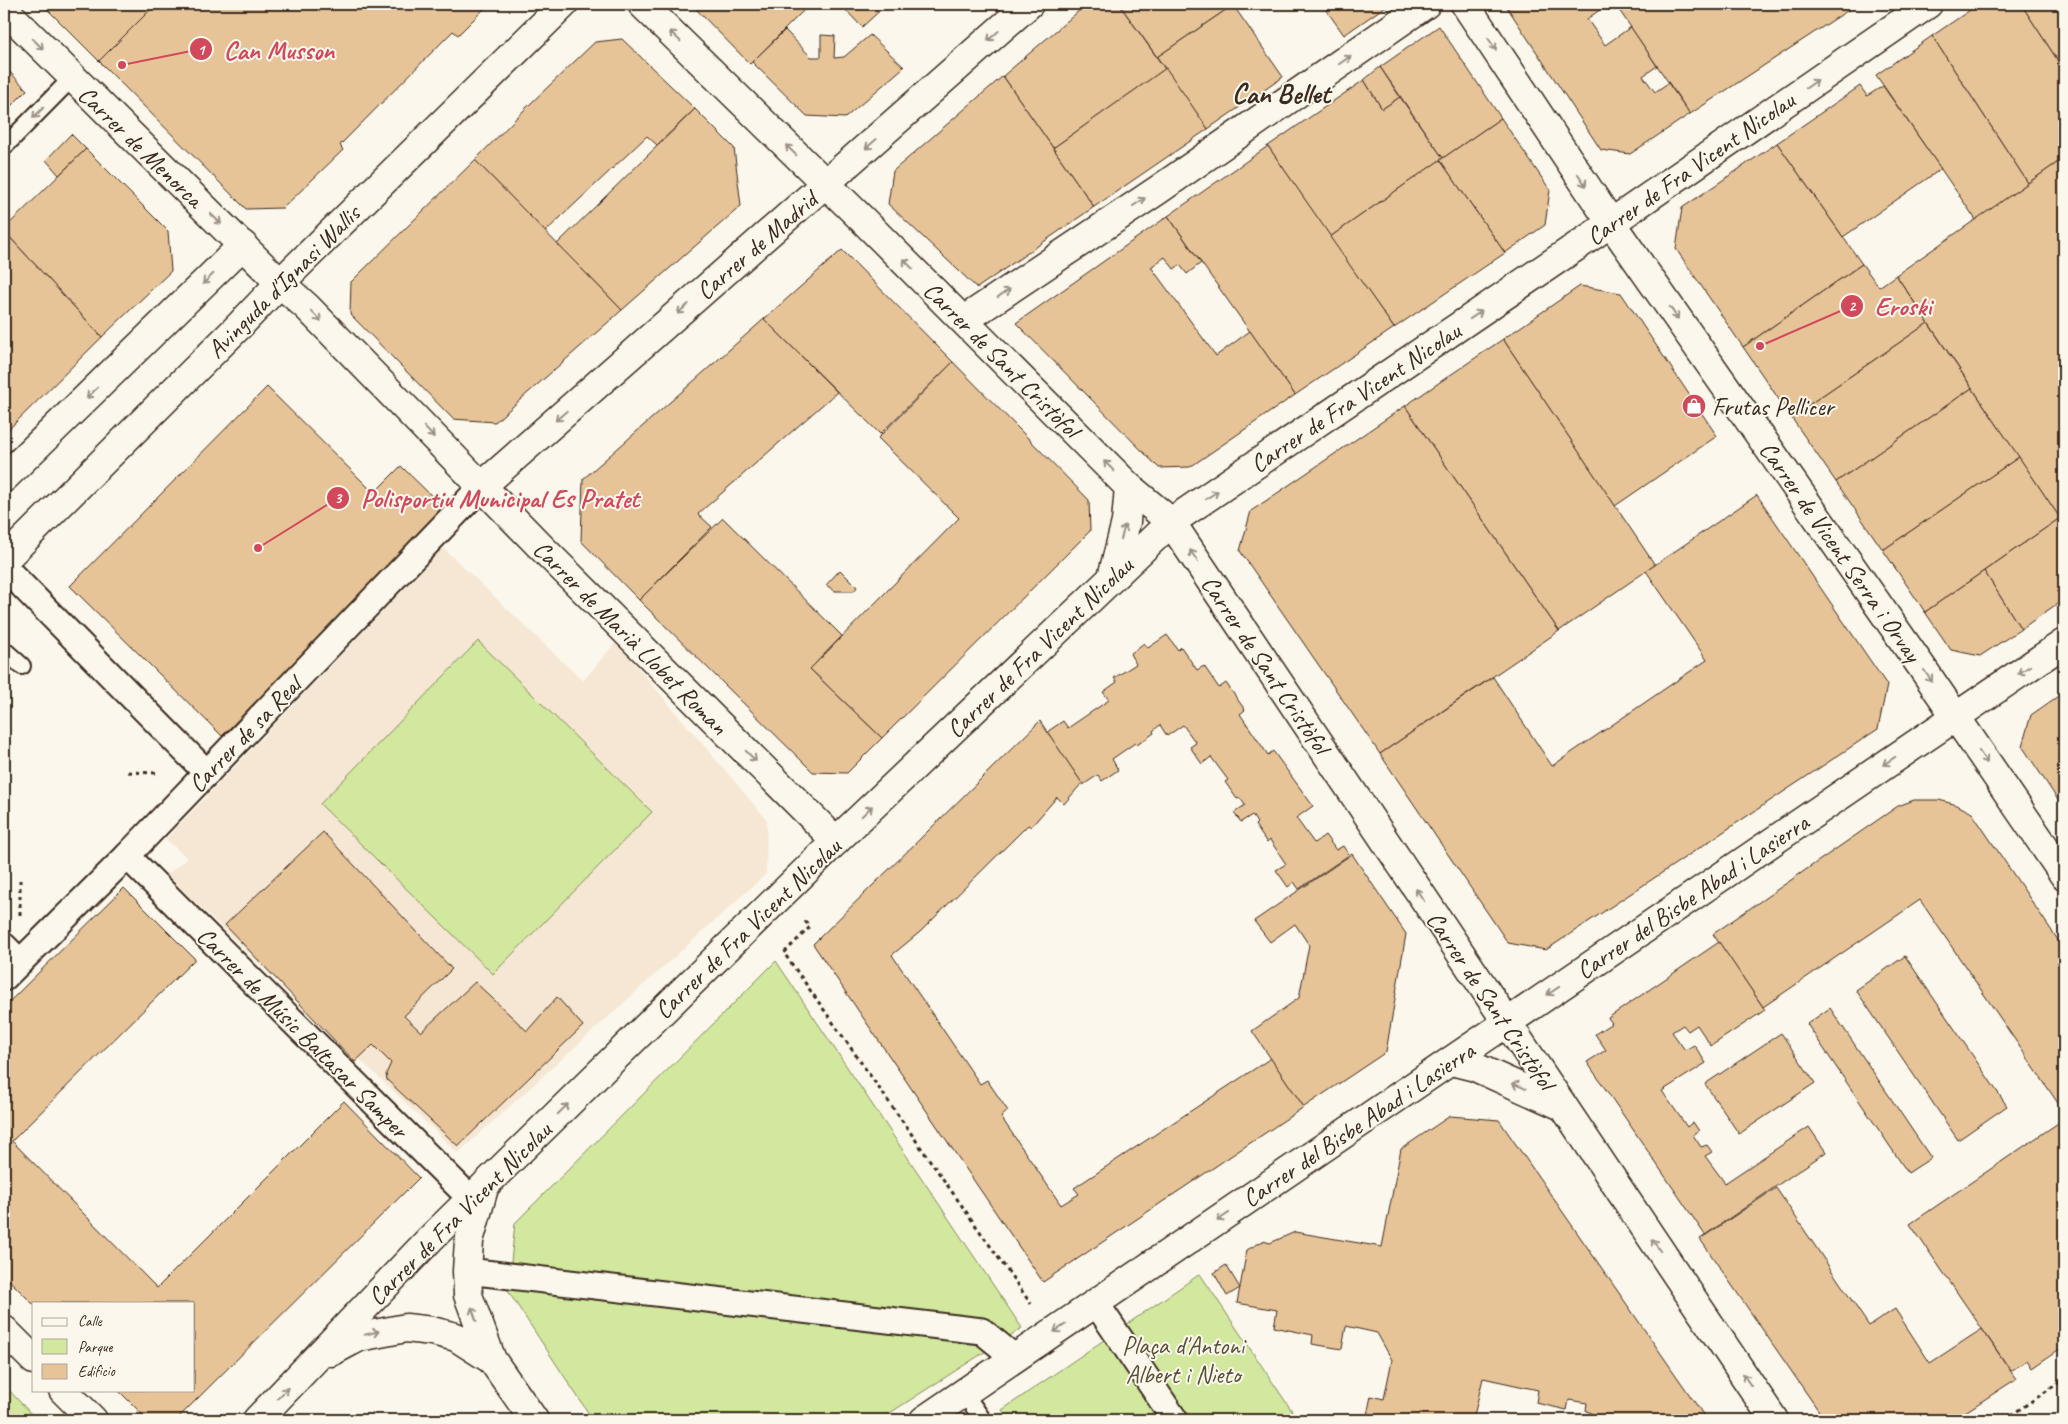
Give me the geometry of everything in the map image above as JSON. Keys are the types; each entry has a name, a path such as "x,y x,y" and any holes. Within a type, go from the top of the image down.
{"street":[{"name":"Avinguda d'Ignasi Wallis","path":"4,560 240,325 280,282 564,4"},
{"name":"Carrer de Sant Cristòfol","path":"642,4 964,320 1129,487 1171,522 1774,1420"},
{"name":"Carrer de Madrid","path":"482,486 1029,4"},
{"path":"964,320 1158,190 1426,4"},
{"name":"Carrer de Vicent Serra i Orvay","path":"1465,4 1611,223 2064,875"},
{"name":"Carrer de Fra Vicent Nicolau","path":"257,1420 371,1299 478,1198 781,895 1171,522 1611,223 1928,4"},
{"name":"Carrer de Menorca","path":"4,9 280,282"},
{"path":"4,478 243,246"},
{"name":"Carrer de Marià Llobet Roman","path":"280,282 307,307 482,486 836,841"},
{"name":"Carrer de sa Real","path":"9,962 127,856 482,486"},
{"path":"1112,577 1126,522 1129,487"},
{"path":"4,567 207,773"},
{"name":"Carrer del Bisbe Abad i Lasierra","path":"924,1420 2064,643"},
{"name":"Carrer de Músic Baltasar Samper","path":"127,856 478,1198"},
{"path":"1451,1061 1475,1068 1563,1107"},
{"path":"478,1198 469,1241 468,1295 492,1360 534,1420"},
{"path":"467,1270 982,1332 1016,1358"},
{"path":"1096,1303 1176,1420"},
{"path":"313,1362 358,1337 406,1328 432,1330 456,1337 492,1360"},
{"path":"4,1330 32,1358"},
{"path":"65,1392 93,1420"}],"lane":[{"path":"4,147 72,78"},
{"path":"4,650 22,666"},
{"path":"964,1393 983,1420"}],"path":[{"path":"781,895 810,927 784,953 1051,1333"},
{"path":"2004,1420 2064,1379"}],"shaded area":[{"path":"443,548 583,681 616,642 767,820 766,874 458,1153 167,875 187,858 166,839"}],"green space":[{"path":"478,641 652,812 493,974 320,804"},
{"path":"776,961 1022,1328 879,1420 593,1420 508,1291 515,1223"},
{"name":"Plaça d'Antoni Albert i Nieto","path":"1200,1274 1298,1420 1009,1420 1002,1410"},
{"path":"4,1385 37,1420 4,1420"}],"building":[{"path":"42,4 156,4 99,61"},
{"path":"156,4 489,4 458,35 453,31 340,145 343,150 283,208 246,209 99,61"},
{"path":"691,4 810,4 750,64"},
{"path":"840,4 887,4 862,27"},
{"path":"1087,4 1119,4 1165,69 1053,148 1003,76"},
{"path":"1119,4 1232,4 1233,5 1157,57"},
{"path":"1322,4 1389,4 1344,35"},
{"path":"1505,4 1608,4 1587,19 1605,45 1631,27 1657,66 1643,76 1655,92 1668,83 1690,114 1630,154 1601,150"},
{"path":"1615,4 1846,4 1850,9 1690,114"},
{"path":"1979,4 2021,4 2064,70 2064,158 2028,183 1932,36"},
{"path":"2021,4 2064,4 2064,70"},
{"path":"1233,5 1283,77 1208,129 1157,57"},
{"path":"1439,26 1501,118 1443,158 1380,67"},
{"path":"785,30 811,57 821,57 821,35 835,36 834,58 844,57 870,35 904,67 845,118 807,116 752,62"},
{"path":"1932,36 2028,183 1976,220 1876,75"},
{"path":"622,39 695,109 657,145 647,136 545,232 475,160 595,42"},
{"path":"4,66 27,90 4,113"},
{"path":"1380,67 1400,97 1382,109 1364,80"},
{"path":"1166,68 1208,129 1094,207 1053,148"},
{"path":"1003,76 1094,207 977,288 888,204 893,171"},
{"path":"1364,80 1382,109 1400,97 1443,158 1330,237 1268,146"},
{"path":"1860,86 1867,96 1883,86 1941,169 1843,237 1777,143"},
{"path":"695,109 734,148 741,206 622,310 557,244"},
{"path":"1501,118 1550,190 1545,225 1505,253 1440,160"},
{"path":"71,134 86,149 59,175 46,160"},
{"path":"1777,143 1862,264 1743,347 1676,249 1682,208"},
{"path":"1268,146 1394,328 1295,395 1168,216"},
{"path":"86,149 168,231 171,271 102,337 4,231"},
{"path":"2064,158 2064,524 1896,275"},
{"path":"475,160 622,310 495,422 453,419 350,314 351,282"},
{"path":"1440,160 1505,253 1394,328 1330,237"},
{"path":"1168,216 1201,263 1187,274 1180,265 1174,269 1165,257 1151,267 1216,356 1250,331 1295,395 1190,467 1159,468 1016,323"},
{"path":"4,231 102,337 4,434"},
{"path":"842,250 953,362 880,434 764,319"},
{"path":"1862,264 1879,287 1896,275 1928,323 1791,417 1743,347"},
{"path":"1580,286 1621,293 1717,436 1615,506 1503,339"},
{"path":"764,319 837,392 698,514 712,527 639,600 581,541 583,479"},
{"path":"1928,323 1972,388 1836,482 1791,417"},
{"path":"1503,339 1655,565 1559,631 1405,406"},
{"path":"953,362 1089,500 1090,531 882,738 810,669 959,518 878,438"},
{"path":"267,387 374,493 401,466 446,510 222,736 70,586"},
{"path":"1972,388 2019,457 1883,550 1836,482"},
{"path":"1405,406 1559,631 1380,754 1240,551 1251,511"},
{"path":"2019,457 2060,518 1925,612 1883,550"},
{"path":"1757,495 1887,685 1878,729 1546,950 1508,943 1380,754 1493,677 1552,766 1707,660 1646,571"},
{"path":"723,518 842,636 810,669 882,738 847,773 813,772 639,600"},
{"path":"2060,518 2064,524 2064,599 2021,629 1984,571"},
{"path":"840,570 857,587 854,591 835,591 826,585"},
{"path":"1984,571 2021,629 1980,656 1951,650 1925,612"},
{"path":"1167,635 1178,650 1181,647 1197,670 1204,666 1219,688 1226,683 1245,710 1240,714 1268,755 1273,751 1313,806 1296,818 1314,843 1325,835 1336,850 1343,846 1349,855 1299,889 1294,882 1288,887 1276,870 1286,864 1270,840 1267,843 1255,825 1257,823 1252,815 1241,822 1234,813 1245,805 1240,798 1237,799 1225,782 1228,780 1211,757 1202,764 1190,747 1196,743 1183,725 1167,736 1160,725 1153,731 1154,733 1112,759 1118,770 1102,781 1098,775 1083,785 1047,732 1063,721 1068,728 1109,700 1103,692 1117,682 1114,678 1136,664 1130,654 1144,643 1148,648"},
{"path":"2064,692 2064,809 2022,746 2031,715"},
{"path":"1040,721 1082,783 1064,804 1057,797 1031,827 1028,825 920,932 892,955 980,1084 987,1080 1008,1111 1001,1117 1061,1205 1079,1194 1074,1188 1271,1058 1304,1107 1043,1282 813,944"},
{"path":"1914,800 1939,800 1957,805 1972,813 2064,949 2064,1112 1920,900 1763,1007 1713,934 1898,806"},
{"path":"323,832 452,969 404,1016 421,1032 475,982 527,1031 557,997 583,1026 458,1146 387,1080 386,1074 391,1063 373,1045 355,1062 225,925"},
{"path":"1352,854 1406,934 1386,1052 1304,1107 1252,1031 1299,998 1309,945 1295,924 1270,942 1254,921"},
{"path":"124,888 195,959 12,1141 157,1288 344,1101 419,1178 176,1420 146,1418 120,1392 195,1392 195,1302 32,1303 4,1275 4,1007"},
{"path":"1719,942 1765,1010 1711,1046 1697,1025 1688,1031 1683,1025 1672,1032 1685,1050 1694,1045 1706,1063 1662,1091 1687,1127 1693,1122 1699,1131 1693,1135 1701,1147 1707,1145 1712,1152 1705,1156 1725,1183 1809,1127 1826,1152 1705,1235 1587,1062 1606,1050 1595,1034 1612,1023 1608,1018"},
{"path":"1905,956 2007,1106 1958,1140 1856,990"},
{"path":"1830,1008 1931,1158 1908,1173 1807,1024"},
{"path":"1781,1033 1815,1083 1739,1134 1705,1084"},
{"path":"1450,1116 1499,1120 1707,1420 1597,1420 1592,1413 1586,1411 1587,1403 1569,1400 1567,1410 1536,1403 1538,1390 1483,1378 1473,1420 1366,1420 1371,1396 1384,1399 1392,1360 1377,1333 1346,1326 1342,1349 1312,1344 1313,1335 1274,1327 1277,1310 1237,1303 1247,1250 1263,1241 1270,1243 1295,1232 1382,1247 1401,1149"},
{"path":"2064,1119 2064,1332 2058,1336 2064,1346 2032,1368 2027,1360 2011,1371 1910,1224"},
{"path":"1776,1188 1869,1326 1895,1309 1930,1363 1982,1329 2016,1379 1953,1420 1825,1420 1700,1239"},
{"path":"1226,1265 1240,1288 1227,1296 1214,1273"}],"place":[{"name":"Can Musson","path":"122,65"},
{"name":"Eroski","path":"1760,346"},
{"name":"Frutas Pellicer","path":"1694,406"},
{"name":"Polisportiu Municipal Es Pratet","path":"258,548"}],"district":[{"name":"Can Bellet","path":"1281,93"}]}
